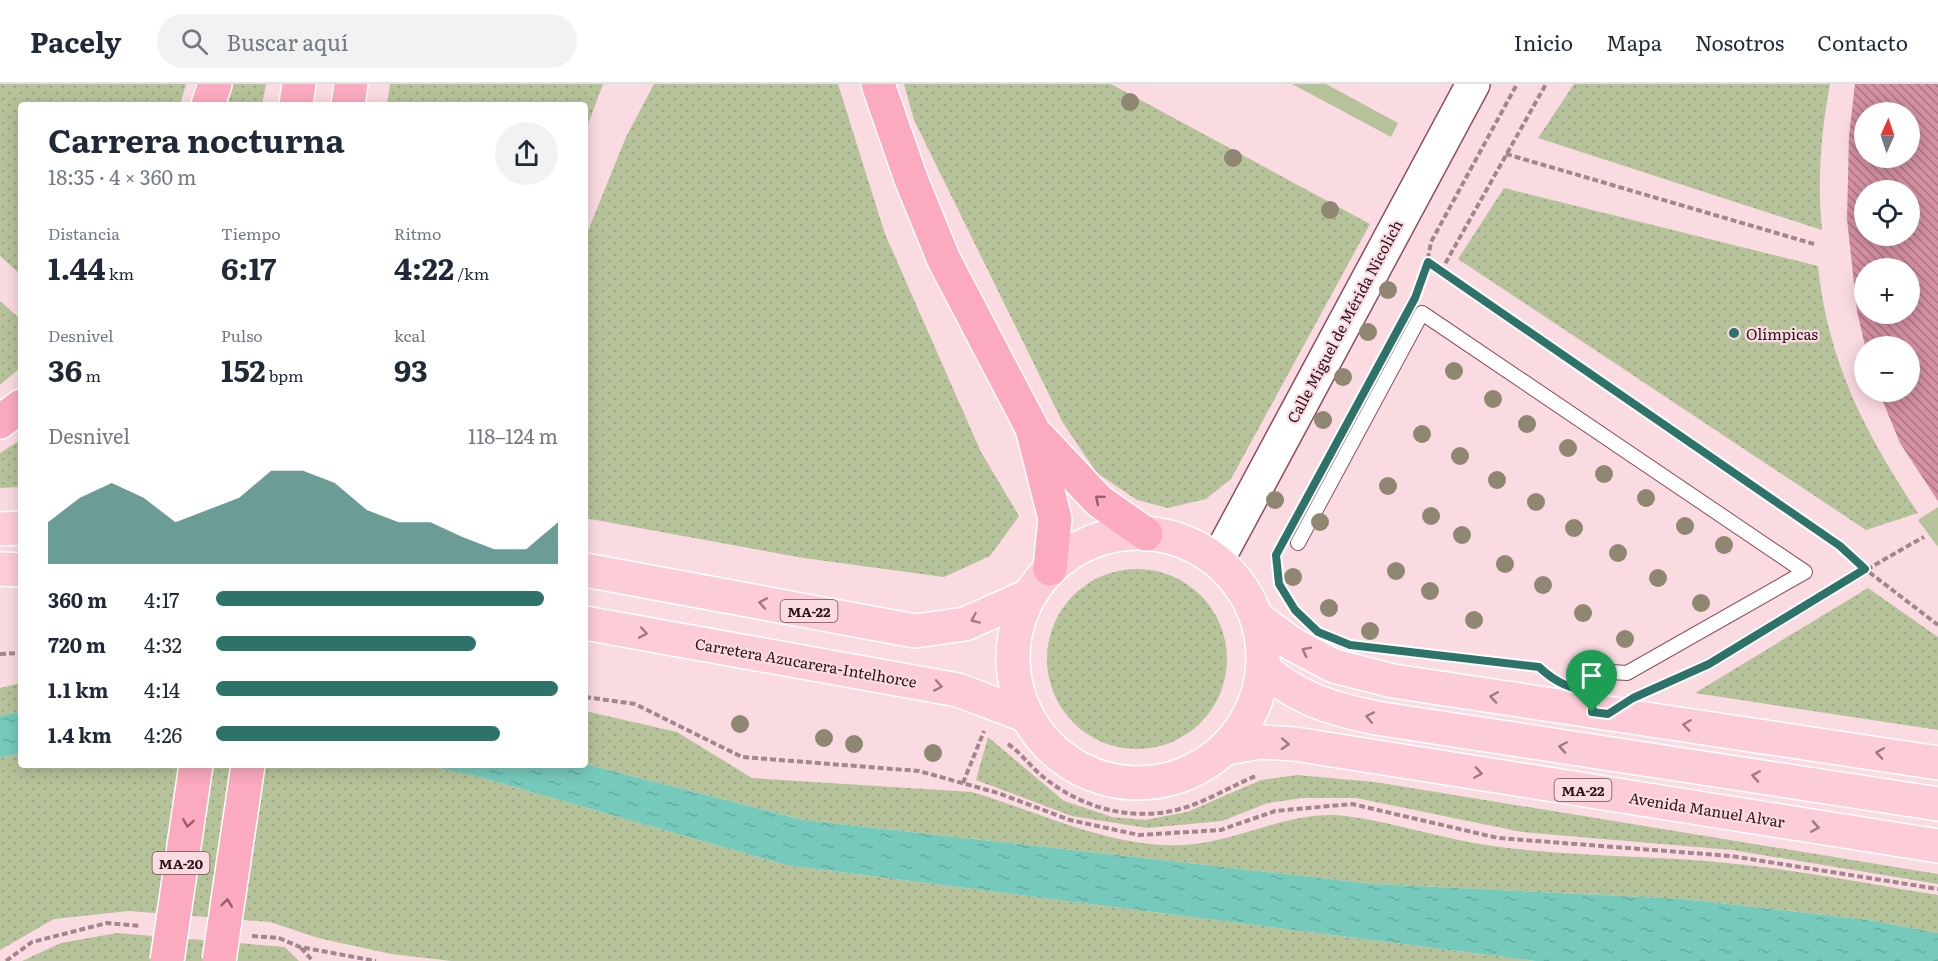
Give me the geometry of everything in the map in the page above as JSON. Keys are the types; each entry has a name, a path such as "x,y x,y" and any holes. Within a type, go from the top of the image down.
{"highway":[{"path":"209,102 215,84"},
{"path":"296,102 299,84"},
{"path":"348,102 351,84"},
{"path":"878,84 911,179 944,260 1032,428 1055,519 1050,569"},
{"path":"0,422 18,408"},
{"path":"1032,428 1100,501 1146,534"},
{"name":"MA-20","path":"166,961 196,768"},
{"name":"MA-20","path":"219,961 248,768"}],"main road":[{"path":"0,529 18,528"},
{"name":"MA-22","path":"1146,534 1185,541 1218,559 1249,600 1256,617 1263,668 1252,712 1227,748 1176,779 1117,784 1063,760 1024,716 1012,676 1014,634 1029,596 1050,569 1094,541 1146,534"},
{"path":"0,569 18,570"},
{"name":"MA-22","path":"588,571 915,631 965,624 1029,596"},
{"path":"1256,617 1293,644 1334,666 1393,681 1938,763"},
{"name":"Carretera Azucarera-Intelhorce","path":"588,623 958,690 1024,716"},
{"path":"1263,668 1283,686 1335,710 1938,804"},
{"name":"Avenida Manuel Alvar","path":"1227,748 1260,742 1295,744 1938,846"}],"street":[{"name":"Calle Miguel de Mérida Nicolich","path":"1218,559 1473,84"}],"lane":[{"path":"1298,543 1422,313 1805,572 1628,673 1596,671 1600,713"}],"path":[{"path":"1415,298 1428,262 1431,242 1517,84"},
{"path":"1441,271 1546,84"},
{"path":"1506,154 1814,244"},
{"path":"1428,262 1840,546 1865,569 1938,626"},
{"path":"1600,713 1709,664 1865,569 1924,537"},
{"path":"1281,546 1276,555 1279,584 1295,610"},
{"path":"0,654 18,653"},
{"path":"1492,662 1539,667 1547,674"},
{"path":"588,697 635,704 742,757 919,771 998,793 1070,820 1139,835 1221,830 1275,811 1352,804 1498,838 1731,856 1938,888"},
{"path":"963,783 985,728"},
{"path":"300,947 313,961"}],"shaded area":[{"path":"0,84 186,84 181,102 18,102 18,272 0,256"},
{"path":"232,84 266,84 263,102 227,102"},
{"path":"390,84 603,84 588,124 588,102 387,102"},
{"path":"654,84 838,84 885,234 981,452 1019,516 990,556 944,577 803,558 588,519 588,231 626,137"},
{"path":"904,84 1111,84 1370,224 1231,479 1206,499 1168,508 1137,500 1097,473 1063,423 914,120"},
{"path":"1292,84 1326,84 1398,123 1391,137"},
{"path":"1574,84 1830,84 1821,157 1822,230 1538,138"},
{"path":"1504,188 1818,266 1831,334 1854,402 1882,455 1918,513 1866,530 1458,259"},
{"path":"0,301 18,317 18,370 0,385"},
{"path":"18,442 18,487 0,488 0,453"},
{"path":"1938,507 1938,547 1918,520"},
{"path":"1137,569 1155,570 1172,576 1201,595 1220,624 1226,641 1226,677 1220,694 1201,723 1172,742 1155,748 1137,749 1119,748 1102,742 1073,723 1054,694 1048,677 1047,659 1048,641 1054,624 1073,595 1102,576 1119,570"},
{"path":"1868,588 1938,637 1938,730 1695,693"},
{"path":"18,684 18,713 0,716 0,688"},
{"path":"588,712 677,732 752,778 972,792 1075,827 1128,841 1182,845 1203,843 1305,817 1346,816 1486,845 1546,852 1728,863 1807,873 1938,895 1938,933 1868,920 1684,899 1374,884 804,820 588,765"},
{"path":"988,737 1064,801 1112,817 1145,820 1187,812 1261,780 1297,775 1375,782 1938,874 1938,884 1732,850 1522,832 1356,798 1302,798 1268,803 1222,821 1147,828 1072,816 976,780"},
{"path":"18,754 18,768 439,768 476,776 786,865 1535,961 451,961 391,954 318,938 270,922 129,911 54,919 0,950 0,758"},
{"path":"117,933 285,947 299,961 22,961 61,943"}],"water":[{"path":"18,713 18,754 0,758 0,716"},
{"path":"588,765 804,820 1374,884 1684,899 1868,920 1938,933 1938,961 1535,961 786,865 476,776 439,768 588,768"}],"building":[{"path":"1855,84 1938,84 1938,501 1900,443 1883,402 1920,402 1920,336 1863,336 1860,324 1920,324 1920,258 1854,258 1854,283 1847,219 1849,136"}],"place":[{"name":"Olímpicas","path":"1734,333"}],"route":[{"path":"1428,262 1840,546 1865,569 1709,664 1633,698 1608,714 1592,712 1593,692 1572,689 1555,681 1539,667 1409,654 1350,645 1318,632 1295,610 1279,584 1276,555 1415,298 1424,280 1428,262"}]}
